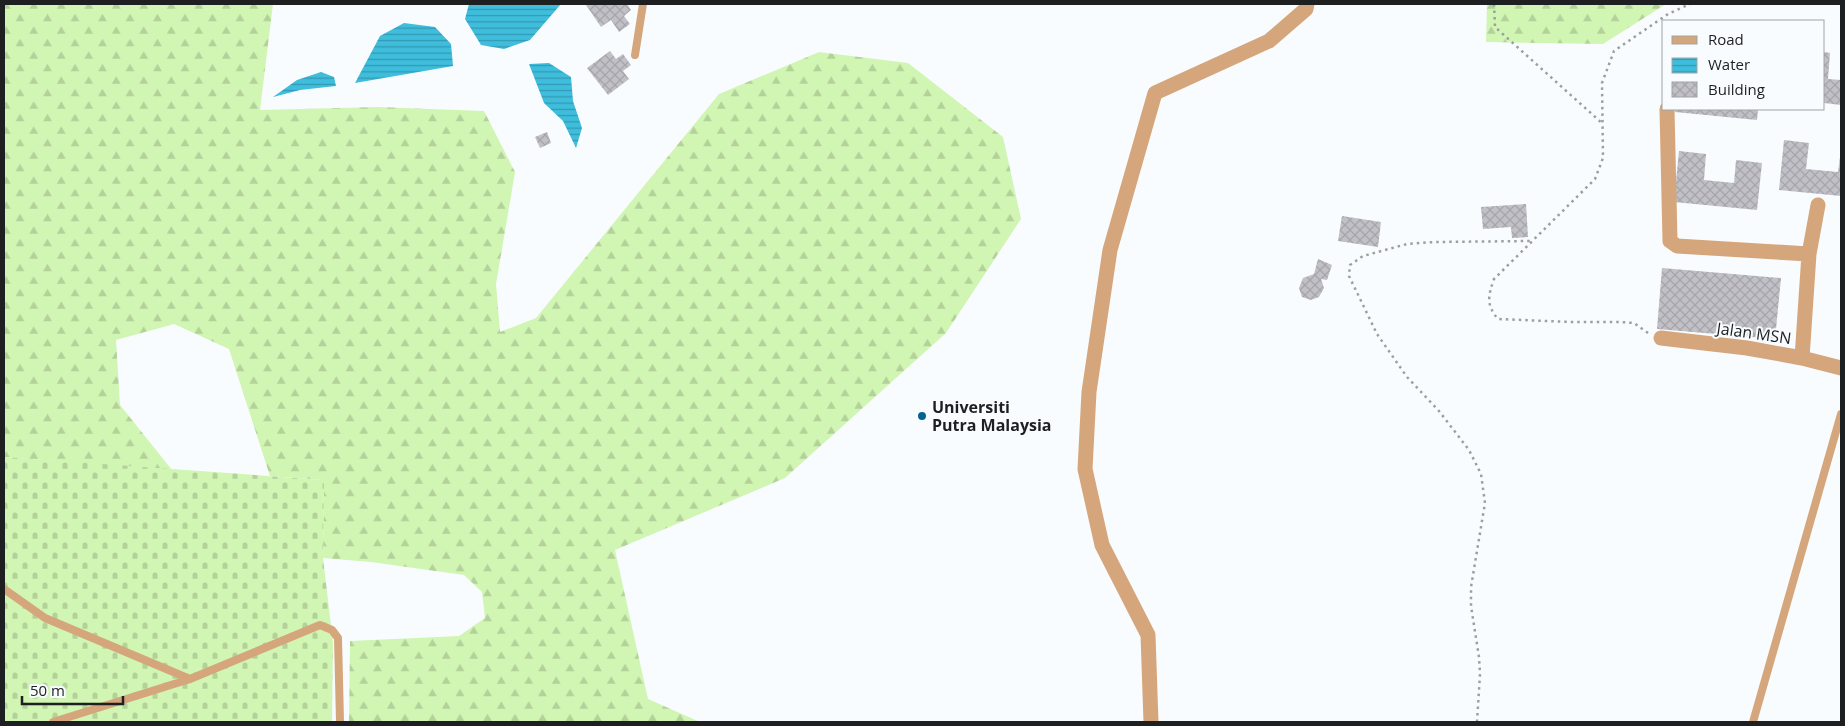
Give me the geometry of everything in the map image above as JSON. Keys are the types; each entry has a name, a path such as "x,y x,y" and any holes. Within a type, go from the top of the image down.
{"street":[{"path":"1151,722 1148,635 1102,545 1085,469 1089,392 1110,250 1155,93 1269,41 1306,9 1307,4"},
{"path":"1667,110 1670,241 1677,246 1809,254"},
{"path":"1802,358 1809,254 1818,206"},
{"name":"Jalan MSN","path":"1661,338 1747,348 1802,358 1841,368"}],"lane":[{"path":"636,55 643,4"},
{"path":"1753,722 1841,414"},
{"path":"4,589 45,618 190,678"},
{"path":"53,722 190,678 320,625 332,630 338,638 340,722"}],"path":[{"path":"1494,4 1495,27 1603,124"},
{"path":"1661,338 1650,334 1634,323 1498,319 1490,309 1490,291 1494,279 1595,178 1603,158 1602,83 1614,51 1668,14 1690,4"},
{"path":"1477,722 1480,657 1471,606 1472,587 1485,503 1481,474 1469,450 1439,411 1406,377 1377,334 1349,276 1350,265 1363,256 1407,244 1532,241"}],"green space":[{"path":"4,4 273,4 260,110 378,107 484,111 515,172 496,284 500,332 536,318 719,94 819,52 908,63 1003,137 1021,219 946,333 785,478 615,550 648,699 700,722 349,722 350,641 459,636 485,618 482,592 464,575 371,562 323,558 324,480 270,476 229,349 174,324 116,340 120,405 172,470 4,457"},
{"path":"1487,4 1666,4 1603,44 1486,42"},
{"path":"4,457 324,480 323,558 333,642 332,722 4,722"}],"water":[{"path":"469,4 561,4 530,40 504,49 481,45 465,19"},
{"path":"404,23 435,27 451,44 453,66 355,83 380,36"},
{"path":"549,63 571,77 573,101 582,128 576,148 563,121 544,103 529,64"},
{"path":"321,72 334,77 336,86 300,90 273,97 297,80"}],"building":[{"path":"627,4 631,10 624,16 630,24 619,32 611,20 601,27 586,5"},
{"path":"610,51 616,59 623,54 631,65 623,71 629,79 608,95 587,68"},
{"path":"1825,52 1830,53 1828,79 1841,80 1841,105 1825,103"},
{"path":"1675,110 1758,110 1757,120 1675,112"},
{"path":"547,132 551,143 540,148 535,137"},
{"path":"1784,140 1809,143 1806,169 1838,172 1841,157 1841,196 1779,190"},
{"path":"1679,151 1706,154 1704,180 1734,183 1736,160 1762,163 1757,210 1674,202"},
{"path":"1526,204 1528,237 1512,238 1511,227 1483,229 1481,207"},
{"path":"1342,216 1381,222 1378,247 1338,241"},
{"path":"1318,259 1332,265 1327,280 1321,279 1324,288 1319,297 1311,300 1302,297 1299,288 1303,278 1314,274"},
{"path":"1662,268 1781,278 1775,339 1657,329"}],"place":[{"name":"Universiti Putra Malaysia","path":"922,416"}]}
